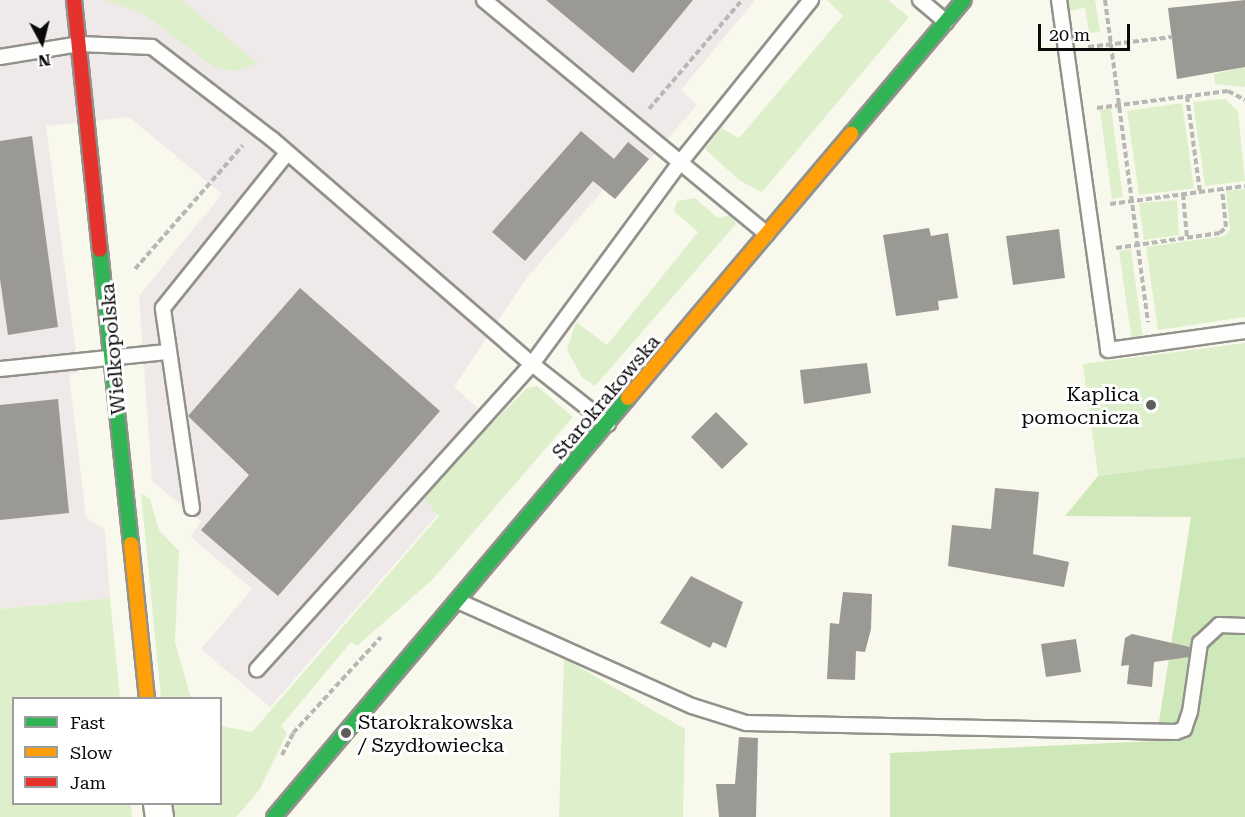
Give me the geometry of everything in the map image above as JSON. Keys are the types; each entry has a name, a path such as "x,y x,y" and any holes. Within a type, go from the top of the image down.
{"street":[{"name":"Wielkopolska","path":"74,0 114,357 147,697"},
{"name":"Starokrakowska","path":"274,817 609,425 964,0"}],"lane":[{"path":"484,0 679,164 768,235"},
{"path":"257,669 532,364 679,164 811,0"},
{"path":"920,0 946,22"},
{"path":"1059,0 1108,350 1245,331"},
{"path":"0,57 79,44 152,47 287,153 532,364 609,425"},
{"path":"192,508 167,352 163,308 287,153"},
{"path":"0,369 167,352"},
{"path":"458,601 692,705 746,723 1176,732 1184,729 1190,712 1200,643 1219,625 1245,626"}],"path":[{"path":"636,126 742,0"},
{"path":"1105,0 1151,344"},
{"path":"1066,50 1172,37"},
{"path":"1075,111 1227,91 1245,100"},
{"path":"1187,96 1200,192"},
{"path":"1088,207 1245,186"},
{"path":"1094,251 1188,238 1226,227 1222,189"},
{"path":"1183,194 1188,238"}],"shaded area":[{"path":"0,0 755,0 681,90 697,105 615,199 603,190 526,279 454,387 508,434 270,707 201,649 252,589 191,537 201,521 152,481 139,296 222,194 129,117 46,126 77,361 78,373 69,374 86,517 105,530 110,598 0,609"}],"green space":[{"path":"104,0 182,0 257,63 237,71 215,68 142,13"},
{"path":"827,0 888,0 909,17 762,192 740,181 705,149 721,128 739,138 843,16"},
{"path":"1067,0 1095,0 1100,32 1089,33 1085,8 1068,11"},
{"path":"1245,67 1245,87 1215,84 1214,74"},
{"path":"1225,99 1238,111 1245,181 1205,186 1193,102"},
{"path":"1182,103 1194,188 1139,195 1127,111"},
{"path":"1111,108 1123,197 1112,199 1100,110"},
{"path":"1245,189 1245,317 1158,330 1146,247 1225,236 1230,230 1226,191"},
{"path":"695,198 718,218 731,215 736,224 595,386 582,377 567,350 576,322 607,345 698,232 674,211 677,201"},
{"path":"1177,200 1179,235 1144,240 1139,203"},
{"path":"1131,249 1143,339 1132,341 1119,251"},
{"path":"1245,343 1245,457 1098,476 1083,364"},
{"path":"537,386 573,417 432,580 357,646 351,642 281,726 287,733 260,789 236,817 172,817 171,805 222,805 222,726 252,732 439,516 424,499 427,489 527,388"},
{"path":"1245,457 1245,817 890,817 890,753 1156,741 1191,517 1065,516 1098,476"},
{"path":"141,493 150,499 159,530 179,551 175,642 191,697 161,697"},
{"path":"110,598 120,697 12,697 12,805 131,805 132,817 0,817 0,609"},
{"path":"564,658 685,729 683,817 559,817"}],"building":[{"path":"546,0 693,0 633,73"},
{"path":"1245,0 1245,67 1177,79 1168,8"},
{"path":"581,131 614,159 628,142 649,159 615,199 593,181 525,261 492,232"},
{"path":"32,136 58,327 8,335 0,279 0,141"},
{"path":"929,228 931,236 948,233 958,298 938,301 939,310 896,316 883,235"},
{"path":"1059,229 1065,278 1013,285 1006,236"},
{"path":"300,288 440,411 278,596 201,530 249,475 188,416"},
{"path":"867,363 871,393 804,404 800,370"},
{"path":"58,399 69,513 0,520 0,405"},
{"path":"716,412 748,444 722,469 691,437"},
{"path":"995,488 1039,492 1033,554 1069,562 1064,587 948,566 952,525 991,529"},
{"path":"691,576 743,602 726,648 713,642 710,648 660,623"},
{"path":"843,592 872,594 871,629 865,652 856,651 855,680 827,679 830,623 839,624"},
{"path":"1132,634 1190,647 1189,657 1154,662 1152,687 1127,684 1129,665 1121,666 1125,638"},
{"path":"1076,639 1081,672 1046,677 1041,644"},
{"path":"739,737 758,738 756,817 719,817 716,784 735,784"}],"traffic: fast":[{"path":"851,134 964,0"},
{"path":"100,250 131,544"},
{"path":"274,817 628,398"}],"traffic: slow":[{"path":"628,398 851,134"},
{"path":"131,544 147,697"}],"traffic: jam":[{"path":"74,0 100,250"}],"place":[{"name":"Kaplica pomocnicza","path":"1151,405"},
{"name":"Starokrakowska / Szydłowiecka","path":"346,733"}]}
